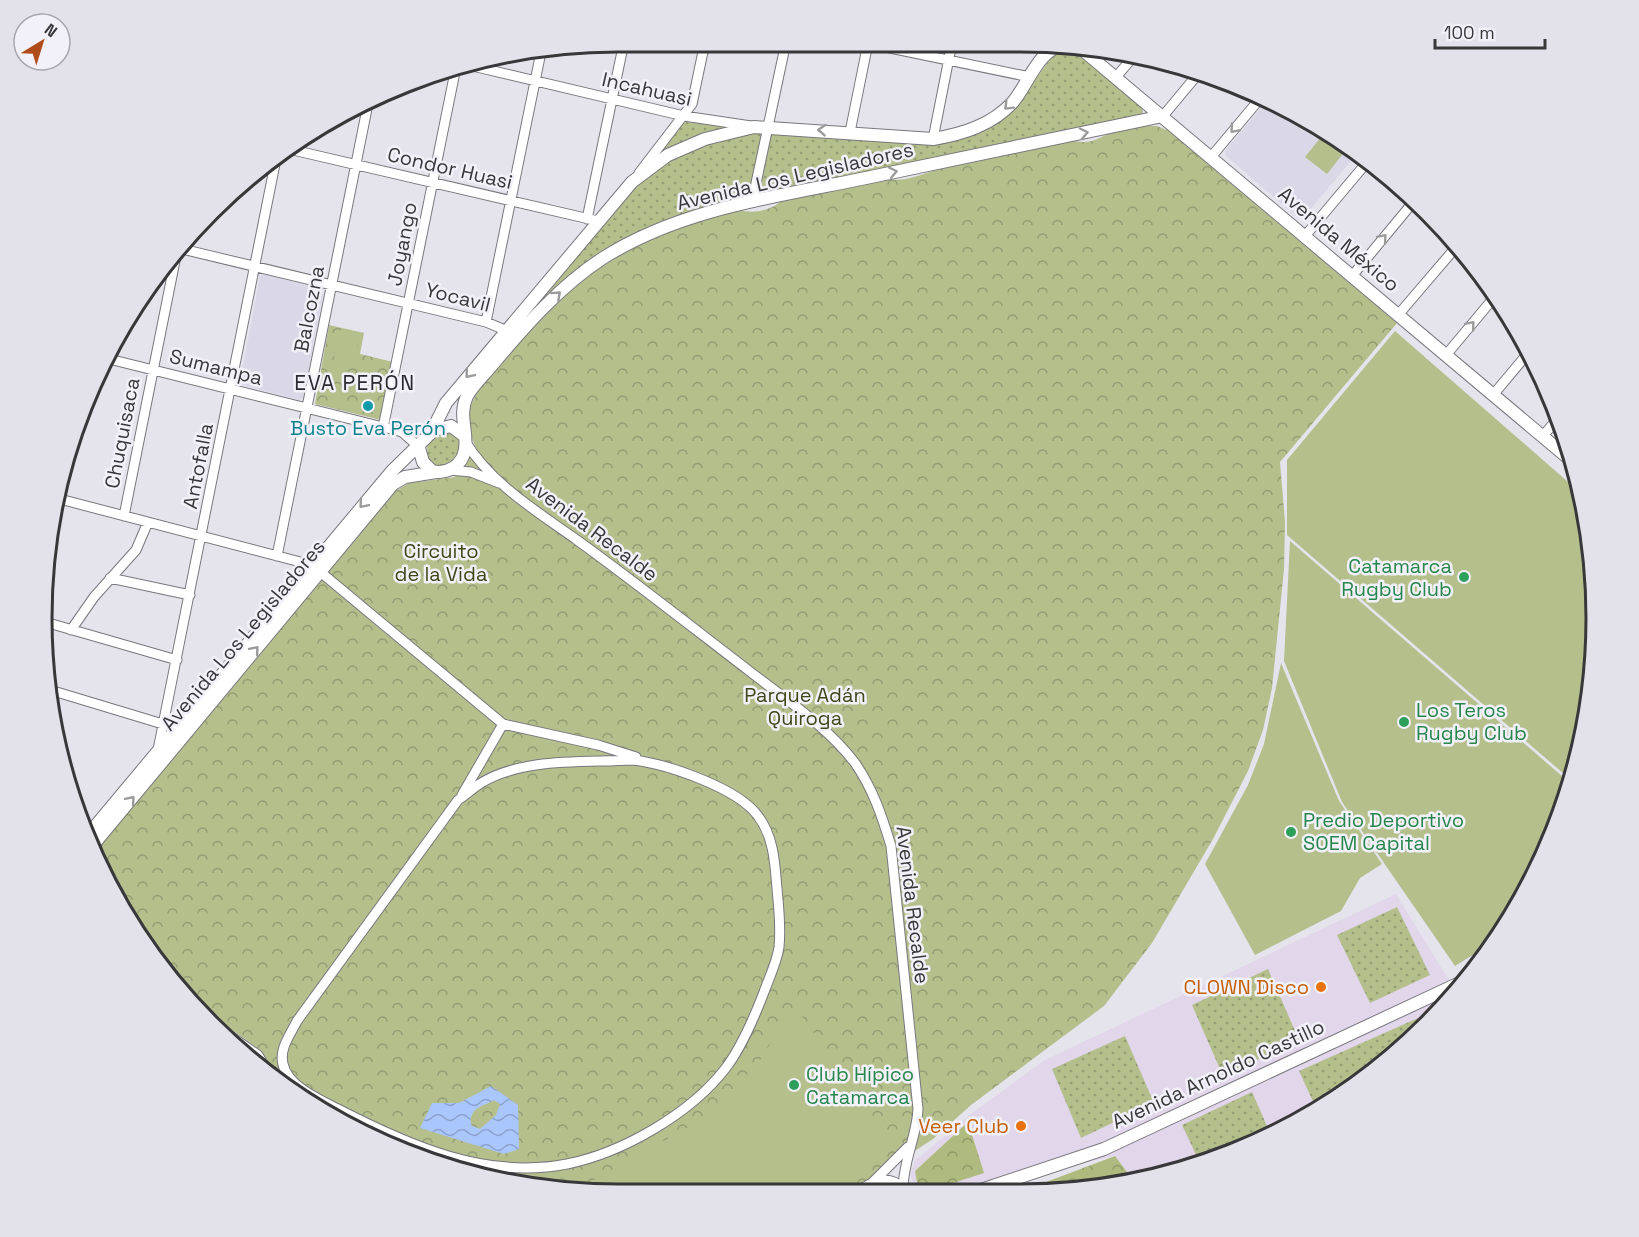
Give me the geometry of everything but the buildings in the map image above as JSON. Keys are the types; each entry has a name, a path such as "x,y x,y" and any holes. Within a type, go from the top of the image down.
{"main road":[{"name":"Avenida Los Legisladores","path":"1042,58 1043,53"},
{"name":"Avenida Los Legisladores","path":"464,438 463,407 468,394 592,220 652,165 685,147 754,127 768,126 933,139 956,135 987,122 1012,102 1047,53"},
{"name":"Avenida México","path":"1091,57 1561,452"},
{"name":"Avenida Los Legisladores","path":"431,433 446,403 511,333 577,277 628,243 660,228 752,202 1163,116"},
{"path":"447,426 458,429 464,438 462,458 443,471 425,466 419,447 431,433 447,426"},
{"name":"Avenida Los Legisladores","path":"98,839 153,774 392,471 419,447"},
{"name":"Avenida Los Legisladores","path":"94,828 176,728 393,484 405,477 443,471"},
{"name":"Avenida Arnoldo Castillo","path":"999,1184 1104,1149 1450,988"},
{"path":"878,1184 890,1181 894,1184"}],"street":[{"path":"592,220 622,52"},
{"path":"632,182 692,104 703,52"},
{"path":"752,202 784,52"},
{"path":"850,132 865,52"},
{"path":"910,52 1030,76"},
{"path":"933,139 950,52"},
{"path":"486,322 540,58"},
{"path":"1116,77 1128,63"},
{"name":"Incahuasi","path":"484,69 684,116 754,127"},
{"name":"Joyango","path":"383,428 454,78"},
{"path":"1163,116 1193,80"},
{"path":"1211,157 1256,104"},
{"name":"Balcozna","path":"277,556 366,112"},
{"name":"Condor Huasi","path":"299,151 592,220"},
{"path":"1305,236 1363,167"},
{"name":"Antofalla","path":"153,774 274,169"},
{"path":"1352,276 1409,207"},
{"name":"Yocavil","path":"187,252 486,322 511,333"},
{"path":"1398,315 1452,252"},
{"name":"Chuquisaca","path":"124,516 174,268"},
{"path":"1446,355 1490,302"},
{"path":"1492,395 1523,359"},
{"name":"Sumampa","path":"115,360 402,432 419,447"},
{"path":"1542,437 1552,426"},
{"name":"Avenida Recalde","path":"464,438 507,487 817,724 849,756 870,786 882,814 891,846 918,1109 903,1184"},
{"name":"Avenida Recalde","path":"443,471 471,472 507,487"},
{"path":"65,500 277,556 316,569 503,724 598,745 653,762 713,785 756,813 770,839 780,927 777,958 752,1022 726,1068 711,1085 667,1121 635,1140 567,1164 492,1166 439,1154 379,1130 326,1103 293,1081"},
{"path":"71,630 110,578 136,550 148,522"},
{"path":"110,578 190,595"},
{"path":"52,624 177,660"},
{"path":"57,692 176,728"},
{"path":"288,1078 282,1060 284,1047 297,1021 458,800 503,724"},
{"path":"458,800 481,783 527,768 581,761 653,762"},
{"path":"870,1184 911,1143"}],"shaded area":[{"path":"1262,107 1304,128 1352,160 1303,218 1298,218 1226,156 1225,151"},
{"path":"263,274 320,289 323,294 303,398 299,400 243,385 240,382 260,276"},
{"path":"1396,894 1452,985 1394,1044 1335,1089 1271,1126 1202,1154 1129,1174 1115,1156 978,1184 913,1184 910,1174 915,1161 971,1114 1043,1061"}],"green space":[{"path":"1054,54 1080,56 1142,107 1143,116 767,194 518,327 635,186 669,159 705,143 753,132 956,140 1027,91"},
{"path":"684,123 733,127 656,157"},
{"name":"Parque Adán Quiroga","path":"1157,126 1169,131 1397,323 1280,462 1285,522 1284,569 1272,688 1263,730 1248,771 1213,839 1152,943 1104,1006 971,1105 933,1139 864,1184 581,1183 508,1174 472,1165 402,1141 335,1109 274,1068 267,1062 259,1049 218,1019 169,963 148,933 128,902 101,846 106,837 394,492 409,483 455,477 476,448 469,423 472,402 490,376 544,313 580,281 618,254 675,228 739,210 761,211 781,201 887,179 910,178 949,166 1071,140 1084,142 1095,140 1122,129"},
{"path":"1320,138 1343,154 1327,174 1305,157"},
{"path":"329,325 364,333 360,354 393,362 381,420 315,404"},
{"path":"341,329 360,334 353,367 333,362"},
{"name":"Catamarca Rugby Club","path":"1395,331 1570,484 1582,545 1586,618 1582,692 1576,729 1564,774 1287,535 1287,460"},
{"path":"449,431 459,439 459,452 448,465 436,466 428,461 427,445 439,433"},
{"name":"Los Teros Rugby Club","path":"1290,541 1563,777 1543,835 1511,902 1478,952 1455,966 1342,802 1284,661"},
{"name":"Predio Deportivo SOEM Capital","path":"1281,663 1339,801 1382,864 1360,878 1341,911 1255,955 1205,864 1248,785 1264,744"},
{"path":"1397,907 1430,975 1370,1003 1337,935"},
{"path":"1268,969 1299,1040 1223,1076 1192,1005"},
{"name":"Club Hípico Catamarca","path":"794,1005 892,1143 846,1184 580,1183 590,1182 710,1115 761,1059"},
{"path":"1425,1015 1365,1068 1314,1103 1299,1071"},
{"path":"1125,1036 1154,1103 1081,1138 1052,1069"},
{"path":"1252,1092 1268,1127 1197,1156 1182,1125"},
{"path":"968,1122 984,1173 950,1184 918,1184 915,1171"},
{"path":"1115,1156 1129,1174 1094,1180 1042,1183"}],"water":[{"path":"491,1086 518,1105 519,1149 504,1154 420,1128 432,1103 459,1103","holes":["494,1100 500,1104 496,1115 480,1129 471,1125 474,1111"]}],"place":[{"name":"Busto Eva Perón","path":"368,406"},
{"name":"Catamarca Rugby Club","path":"1464,577"},
{"name":"Los Teros Rugby Club","path":"1404,722"},
{"name":"Predio Deportivo SOEM Capital","path":"1291,832"},
{"name":"CLOWN Disco","path":"1321,987"},
{"name":"Club Hípico Catamarca","path":"794,1085"},
{"name":"Veer Club","path":"1021,1126"}],"district":[{"name":"EVA PERÓN","path":"355,382"}],"park label":[{"name":"Circuito de la Vida","path":"441,562"}]}
